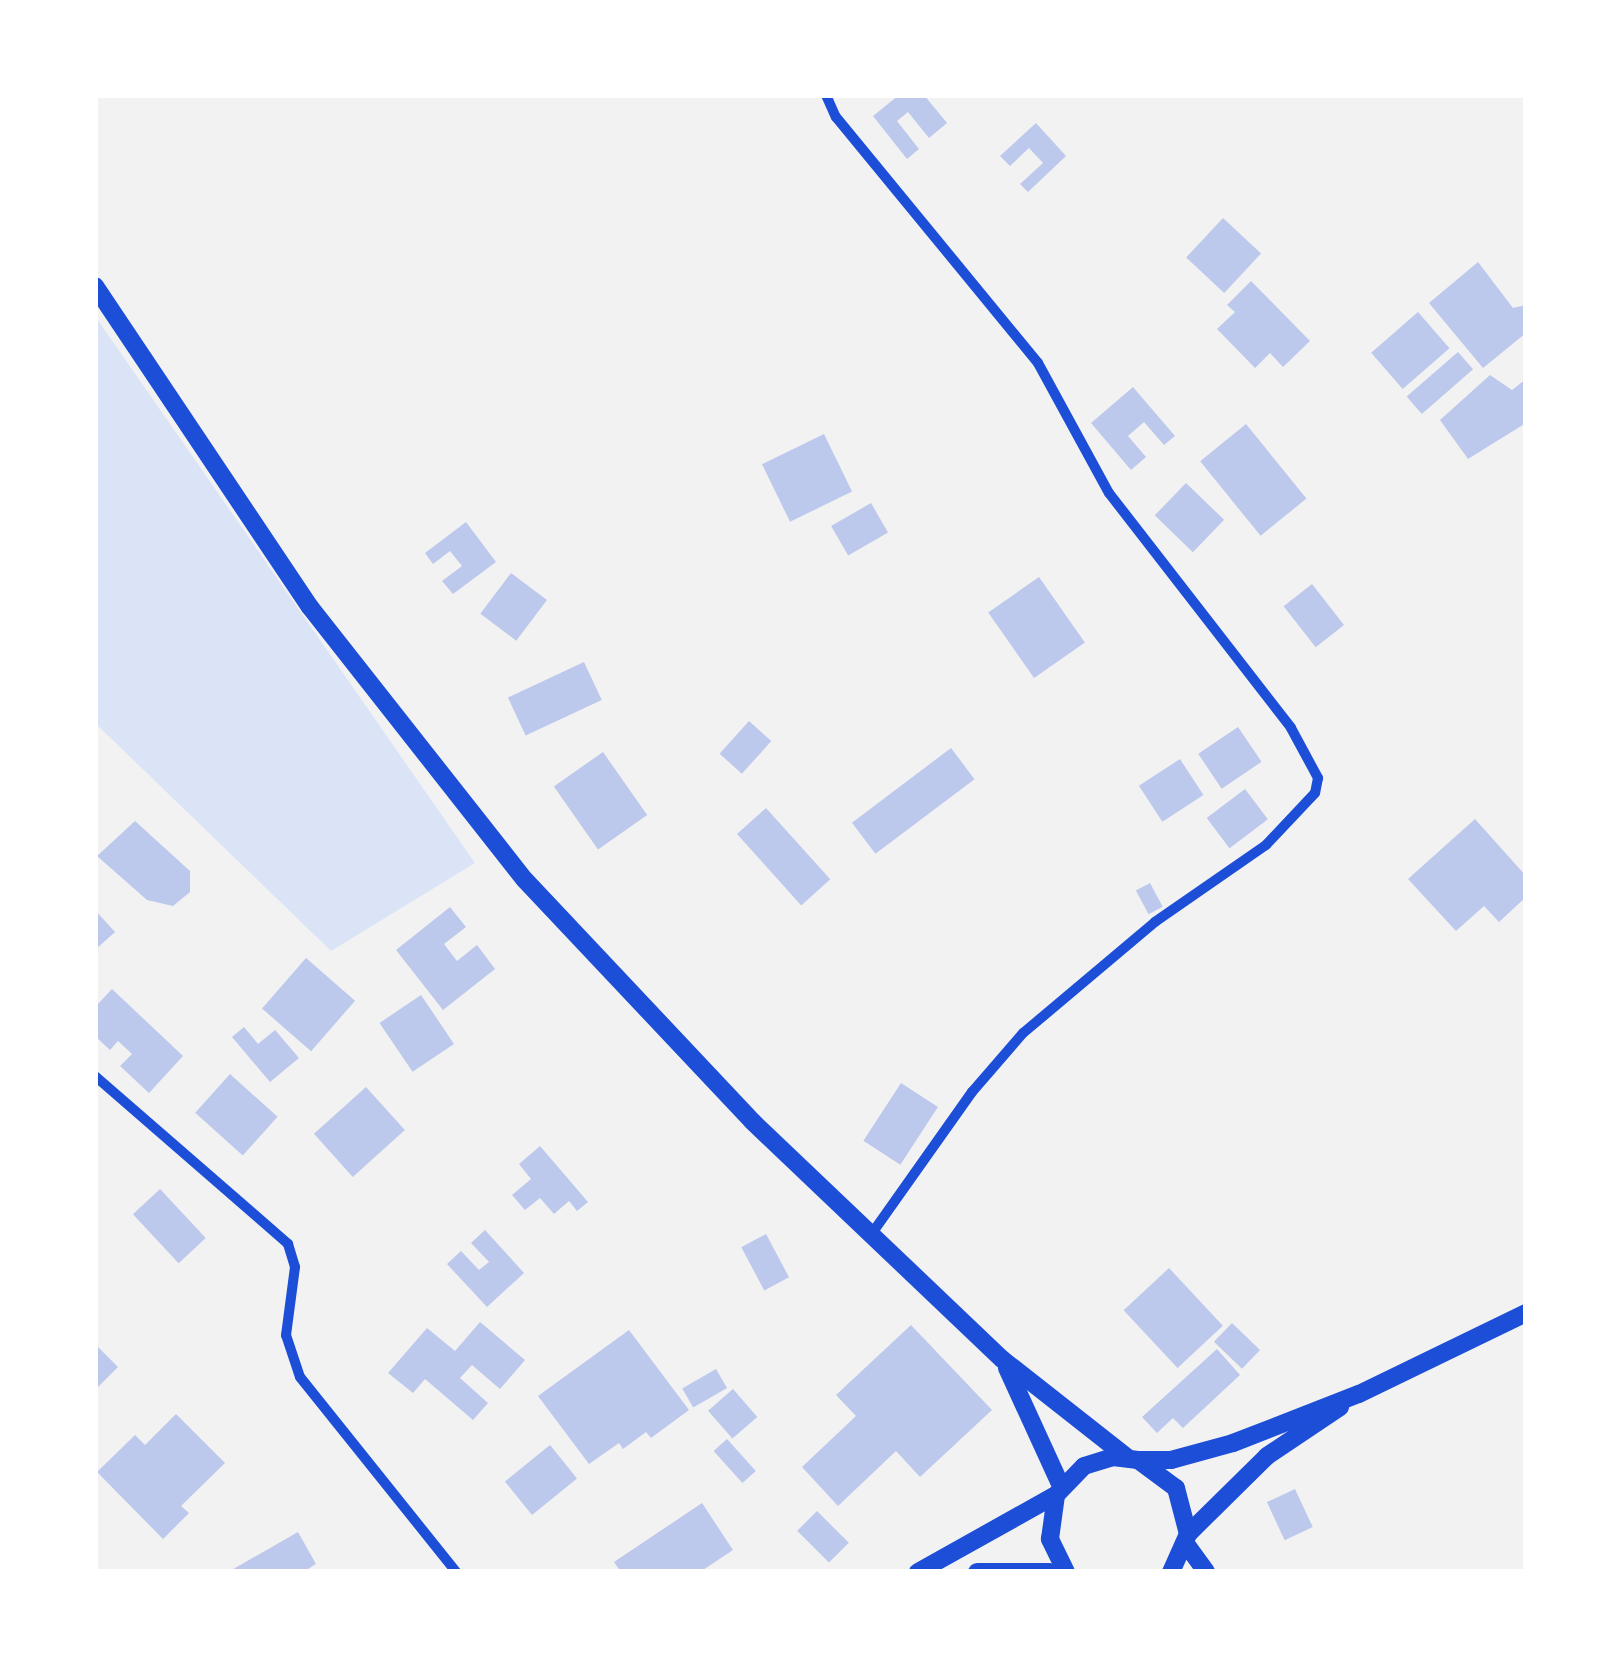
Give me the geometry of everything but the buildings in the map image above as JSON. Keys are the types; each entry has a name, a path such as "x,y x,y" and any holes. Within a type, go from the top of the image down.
{"street":[{"path":"826,95 836,117 1038,363 1110,493 1291,728 1318,778 1315,793 1266,846 1155,922 1024,1033 972,1092 873,1232"},
{"path":"95,286 310,607 524,880 753,1122 873,1232 1002,1359 1176,1488 1185,1551 1206,1572"},
{"path":"95,1076 288,1244 295,1267 286,1335 295,1368 456,1572"},
{"path":"918,1572 1059,1491 1084,1466 1208,1452 1359,1394 1526,1313"},
{"path":"1002,1359 1059,1491 1050,1538 1066,1572"},
{"path":"1171,1572 1267,1456 1359,1394"},
{"path":"977,1572 1050,1572"}],"shaded area":[{"path":"95,316 475,863 331,951 95,723"}]}
